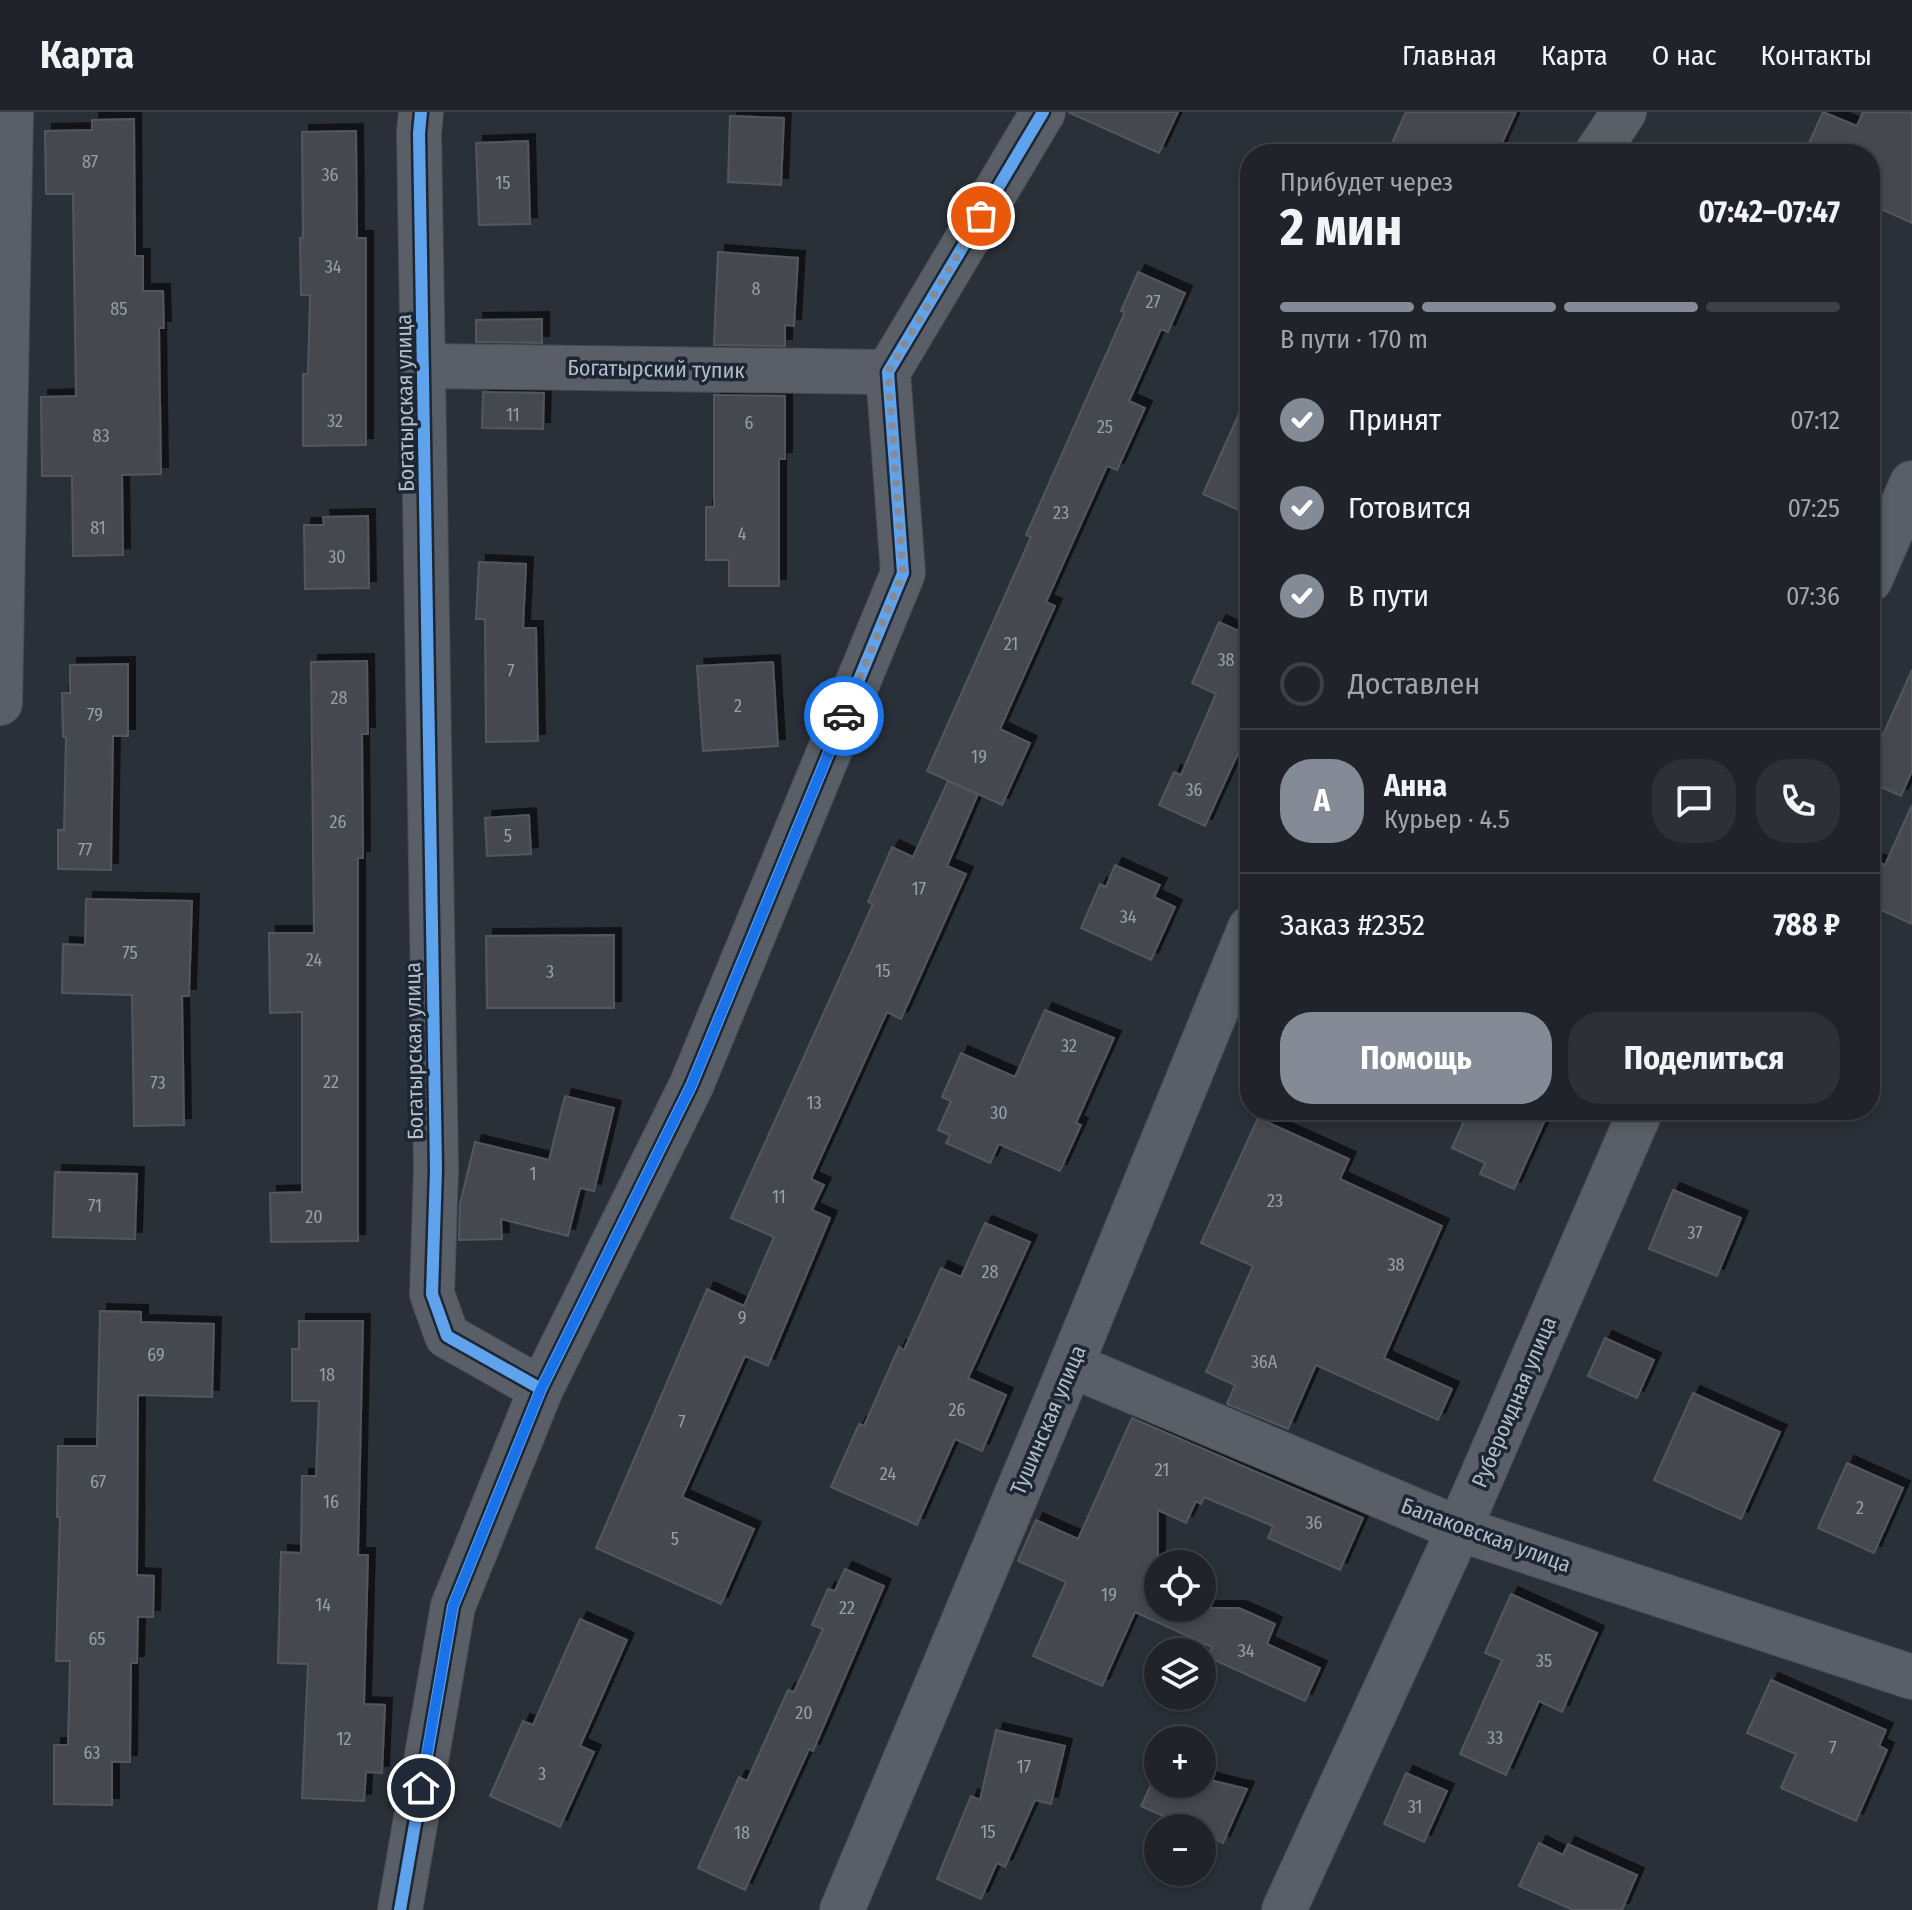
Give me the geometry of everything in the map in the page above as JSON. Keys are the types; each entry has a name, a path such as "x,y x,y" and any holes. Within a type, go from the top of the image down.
{"street":[{"path":"0,703 11,112"},
{"name":"Богатырская улица","path":"421,112 436,1170 432,1294 447,1336 541,1389"},
{"path":"400,1910 453,1606 541,1389 691,1086 903,573 888,372 1043,112"},
{"path":"1603,144 1624,112"},
{"name":"Богатырский тупик","path":"424,366 888,372"},
{"path":"1880,557 1912,483"},
{"name":"Тушинская улица","path":"842,1910 1240,952"},
{"name":"Рубероидная улица","path":"1284,1910 1459,1529 1637,1120"},
{"name":"Балаковская улица","path":"1071,1365 1459,1529 1912,1677"}],"building":[{"path":"1068,112 1178,112 1159,153"},
{"path":"1406,112 1516,112 1502,144 1392,144"},
{"path":"1823,112 1857,126 1863,112 1912,112 1912,223 1880,209 1880,144 1809,144"},
{"path":"730,116 784,118 781,185 728,182"},
{"path":"134,119 135,256 143,256 143,291 163,291 164,328 159,328 161,474 122,475 123,555 73,556 72,476 42,476 41,397 76,396 73,194 46,194 45,131 92,130 92,120"},
{"path":"356,131 357,238 366,238 366,445 303,446 303,374 308,374 310,295 301,295 302,132"},
{"path":"528,141 530,224 479,225 476,143"},
{"path":"718,252 798,258 794,326 785,325 785,346 714,345"},
{"path":"1138,272 1185,293 1168,332 1161,329 1129,401 1145,408 1117,470 1107,466 1046,602 1055,606 1000,729 1030,743 1002,805 927,771 1031,537 1026,535 1125,312 1121,311"},
{"path":"542,319 542,343 476,342 476,320"},
{"path":"483,392 544,393 543,429 482,428"},
{"path":"714,395 785,396 785,459 779,459 779,586 729,586 729,560 706,560 706,507 714,507"},
{"path":"1240,411 1240,511 1203,494"},
{"path":"368,516 369,588 305,589 304,525 324,525 323,517"},
{"path":"479,562 526,564 523,628 536,628 538,741 486,742 485,619 476,619"},
{"path":"1219,622 1240,632 1240,749 1205,826 1159,805 1174,772 1181,775 1216,694 1192,683"},
{"path":"367,661 368,734 362,734 363,858 358,858 358,1241 271,1242 270,1193 302,1192 302,1012 270,1013 269,933 314,933 311,662"},
{"path":"773,662 778,746 703,751 697,666"},
{"path":"128,664 128,736 113,736 111,870 58,869 58,830 64,830 66,737 63,737 62,693 70,693 70,665"},
{"path":"1912,670 1912,771 1901,796 1880,787 1880,742"},
{"path":"948,781 978,794 947,866 966,874 901,1019 887,1012 811,1179 824,1185 812,1210 830,1218 768,1366 745,1356 682,1497 754,1529 721,1604 596,1548 707,1289 744,1306 774,1237 731,1218 873,904 868,902 892,847 913,857"},
{"path":"1912,805 1912,924 1880,910 1880,863 1885,865"},
{"path":"529,815 531,854 487,856 485,818"},
{"path":"1115,865 1160,885 1154,897 1175,907 1151,960 1081,928 1100,884 1106,887"},
{"path":"86,899 192,901 189,996 182,996 184,1125 134,1126 132,995 62,993 63,944 85,945"},
{"path":"614,935 614,1008 487,1008 486,936"},
{"path":"1045,1010 1114,1038 1076,1123 1081,1125 1060,1171 999,1144 990,1163 946,1143 950,1135 938,1130 951,1101 942,1097 961,1053 1015,1077"},
{"path":"565,1096 614,1108 594,1191 580,1188 568,1236 501,1219 502,1239 459,1240 460,1204 475,1142 549,1160"},
{"path":"1257,1120 1349,1159 1340,1179 1442,1226 1384,1358 1452,1389 1438,1420 1316,1365 1288,1429 1227,1404 1235,1385 1206,1372 1253,1266 1201,1243"},
{"path":"1465,1120 1545,1120 1514,1189 1480,1174 1485,1163 1452,1148"},
{"path":"55,1172 137,1174 135,1239 53,1237"},
{"path":"1673,1190 1741,1218 1717,1276 1649,1249"},
{"path":"985,1223 1030,1242 968,1378 1006,1395 982,1451 955,1439 917,1525 831,1487 859,1424 864,1426 899,1347 904,1350 941,1268 961,1277"},
{"path":"100,1311 141,1312 141,1322 214,1324 212,1397 138,1395 137,1575 154,1576 153,1617 138,1617 137,1663 131,1663 130,1762 112,1762 112,1805 54,1804 54,1745 68,1745 70,1661 56,1661 60,1517 57,1517 58,1446 97,1446"},
{"path":"299,1321 363,1321 358,1555 368,1555 364,1704 385,1705 382,1773 366,1772 364,1801 302,1798 308,1664 278,1663 281,1552 301,1553 302,1476 316,1476 319,1401 292,1401 292,1349 299,1349"},
{"path":"1605,1338 1654,1360 1637,1398 1588,1376"},
{"path":"1693,1393 1780,1432 1741,1519 1654,1480"},
{"path":"1132,1418 1363,1518 1340,1570 1268,1538 1273,1526 1204,1497 1201,1504 1196,1501 1186,1523 1158,1510 1158,1550 1144,1550 1144,1616 1135,1612 1102,1686 1033,1656 1066,1582 1018,1561 1036,1520 1078,1539"},
{"path":"1847,1463 1903,1488 1874,1553 1818,1528"},
{"path":"845,1569 884,1586 813,1751 809,1749 745,1890 698,1868 739,1777 747,1781 788,1690 794,1692 823,1629 812,1625 828,1589 835,1591"},
{"path":"1511,1594 1597,1633 1562,1712 1539,1701 1506,1775 1460,1754 1502,1660 1485,1653"},
{"path":"1216,1608 1239,1608 1275,1624 1267,1644 1320,1668 1305,1701 1216,1661 1216,1638 1192,1638 1157,1622 1216,1622"},
{"path":"580,1619 627,1640 580,1746 594,1752 560,1827 490,1796 523,1721 533,1725"},
{"path":"1771,1680 1886,1730 1879,1746 1887,1750 1856,1821 1781,1788 1796,1754 1747,1733"},
{"path":"996,1730 1065,1746 1051,1804 1035,1800 1005,1867 997,1863 981,1899 937,1879 971,1796 980,1800"},
{"path":"1406,1773 1447,1791 1424,1842 1384,1824"},
{"path":"1216,1781 1247,1789 1223,1843 1216,1840 1216,1814 1159,1814 1141,1806 1145,1798 1216,1798"},
{"path":"1539,1843 1563,1855 1568,1844 1637,1875 1622,1910 1573,1910 1519,1886"}],"cycle path":[{"path":"421,112 436,1170 432,1294 447,1336 541,1389"},
{"path":"400,1910 453,1606 541,1389 691,1086 903,573 888,372 1043,112"}],"way so far":[{"path":"844,716 903,573 888,372 981,216"}],"route":[{"path":"421,1788 453,1606 541,1389 691,1086 844,716"}]}
